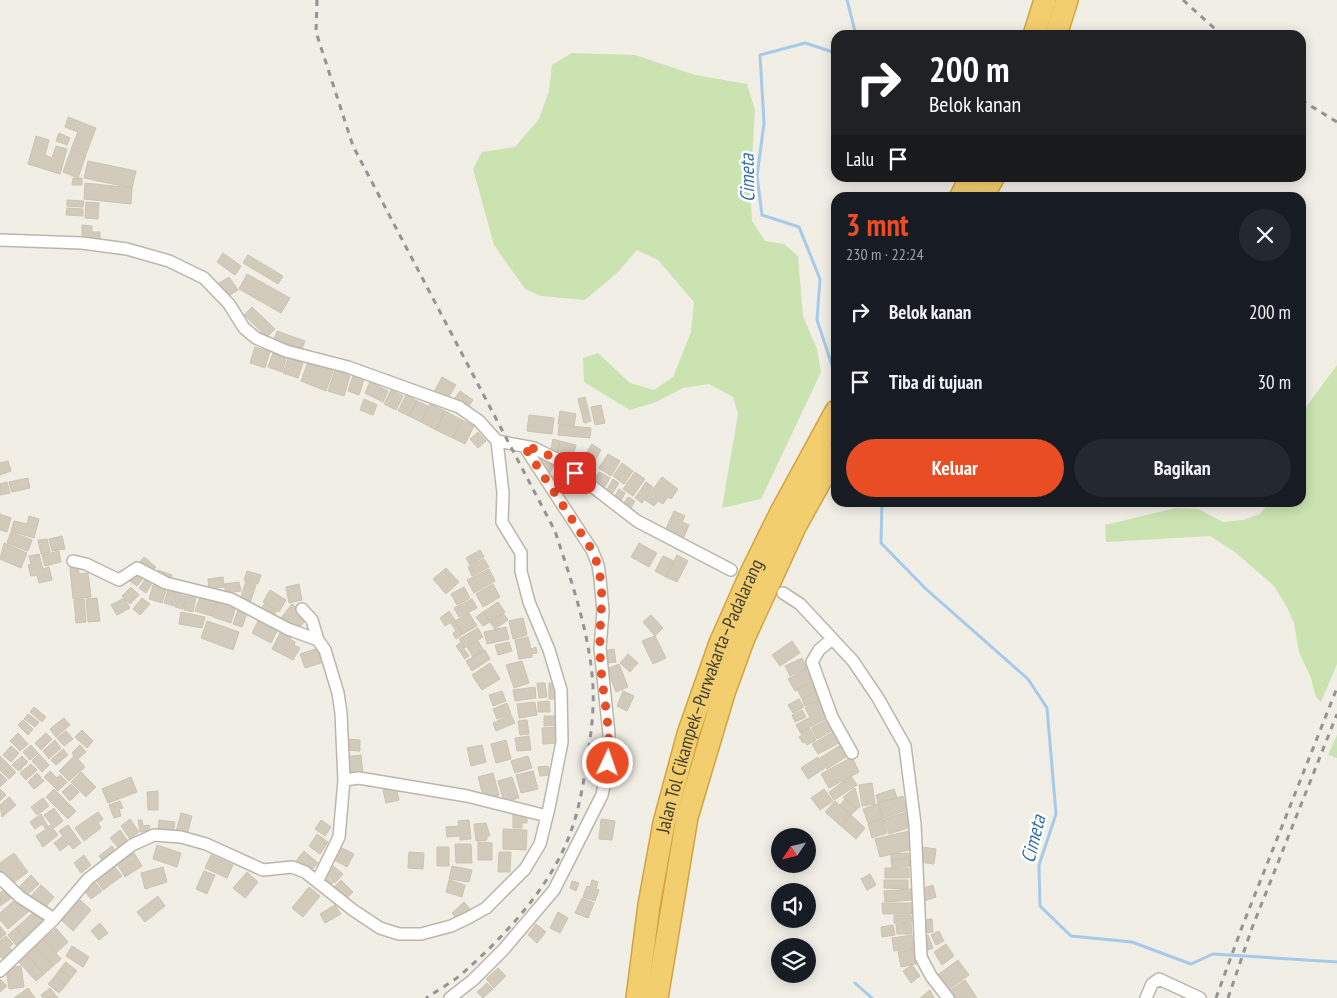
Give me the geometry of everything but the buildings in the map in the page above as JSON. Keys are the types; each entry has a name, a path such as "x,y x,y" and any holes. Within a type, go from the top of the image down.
{"highway":[{"path":"1036,30 1045,0"},
{"path":"1058,30 1067,0"},
{"name":"Jalan Tol Cikampek–Purwakarta–Padalarang","path":"657,998 687,817 724,693 787,520 831,422"},
{"name":"Jalan Tol Cikampek–Purwakarta–Padalarang","path":"637,998 649,905 664,823 688,734 720,643 787,520 831,460"}],"street":[{"path":"0,240 82,243 127,249 169,261 204,278 229,304 244,328 256,338 286,351 348,367 459,407 479,421 498,441 534,448 558,460 637,521 731,570"},
{"path":"0,971 54,919 80,888 103,866 132,845 154,835 181,837 206,844 262,870 292,866 318,880 353,910 380,928 399,934 421,934 451,926 486,908 526,869 540,844 562,742 561,690 549,650 529,602 521,570 521,553 502,522 503,493 498,441"},
{"path":"450,998 473,980 504,949 532,919 554,890 593,816 607,773 609,734 600,648 603,611 598,565 592,550 524,446"},
{"path":"73,561 86,564 119,580 137,568 166,583 231,599 288,629 318,640"},
{"path":"783,593 800,604 864,675 905,746 915,824 921,957 931,976 948,998"},
{"path":"302,609 312,620 318,640 325,650 338,693 341,713 344,780 339,837 318,880"},
{"path":"832,640 819,650 812,662 832,717 852,753"},
{"path":"344,780 359,778 466,796 547,816"},
{"path":"0,878 20,897 54,919"},
{"path":"1146,998 1152,984 1159,979 1200,998"}],"green space":[{"path":"572,53 635,55 695,75 747,84 755,110 750,190 752,221 765,241 784,244 798,256 803,316 817,349 821,372 761,499 722,508 738,414 733,397 709,384 683,388 656,402 630,410 584,382 583,358 598,353 630,383 654,390 673,377 691,332 694,302 658,260 637,250 618,272 585,300 541,296 525,289 494,245 473,169 482,152 515,147 539,119 549,91 552,65"},
{"path":"1337,365 1337,664 1321,702 1316,697 1311,678 1299,652 1294,623 1287,607 1274,586 1235,552 1210,536 1106,542 1105,525 1176,508 1198,509 1223,522 1243,520 1260,514 1266,507 1306,507 1306,407"},
{"path":"1337,735 1337,758 1328,755"}],"waterway":[{"name":"Cimeta","path":"847,0 855,30"},
{"name":"Cimeta","path":"831,51 805,43 760,55 764,123 757,176 762,215 799,227 820,279 817,320 831,362"},
{"name":"Cimeta","path":"882,507 881,543 926,589 1028,679 1047,708 1056,814 1039,865 1040,906 1071,936 1132,942 1191,964 1213,954 1337,962"},
{"path":"855,983 872,998"}],"railway":[{"path":"317,0 316,32 353,146 555,531 582,619 592,674 593,714 585,773 577,812 563,851 540,889 511,926 460,976 426,998"},
{"path":"1183,0 1216,30"},
{"path":"1306,103 1337,122"},
{"path":"1216,998 1242,927 1337,688"},
{"path":"1228,998 1252,928 1337,714"}],"route":[{"path":"575,473 558,460 534,448 524,446 592,550 598,565 603,611 600,648 609,734 608,763"}]}
